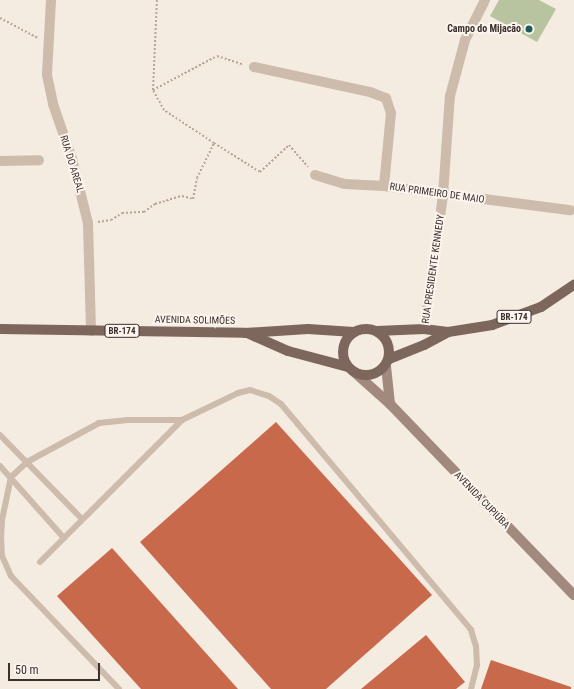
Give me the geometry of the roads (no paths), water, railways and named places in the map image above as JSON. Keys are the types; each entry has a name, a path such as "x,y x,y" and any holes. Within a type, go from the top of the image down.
{"main road":[{"name":"BR-174","path":"354,332 362,329 377,331 424,329 448,332 492,325 541,307 574,285"},
{"name":"AVENIDA SOLIMÕES","path":"0,329 245,333 308,329 354,332"},
{"path":"377,331 385,338 390,348 387,362"},
{"path":"351,369 344,358 343,348 347,338 354,332"},
{"name":"BR-174","path":"351,369 371,375 387,362 448,332"},
{"name":"AVENIDA SOLIMÕES","path":"245,333 288,351 351,369"}],"street":[{"name":"RUA DO AREAL","path":"51,0 47,43 50,92 72,159 88,223 90,331"},
{"name":"RUA PRESIDENTE KENNEDY","path":"424,329 443,195 451,89 465,40 485,0"},
{"name":"RUA PRIMEIRO DE MAIO","path":"254,67 370,92 386,98 391,113 384,186 443,195 570,210"},
{"path":"0,161 39,160"},
{"path":"315,174 345,184 384,186"},
{"path":"387,362 390,404"},
{"name":"AVENIDA CUPIÚBA","path":"351,369 390,404 574,595"}],"lane":[{"path":"40,562 182,420 238,393 250,390 269,396 281,404 471,630 476,646 477,666 471,689"},
{"path":"119,689 11,576 2,556 1,539 2,520 11,477 26,462 99,423 128,420 182,420"},
{"path":"0,435 82,519"},
{"path":"0,466 64,538"}],"place":[{"name":"Campo do Mijacão","path":"529,29"}]}
